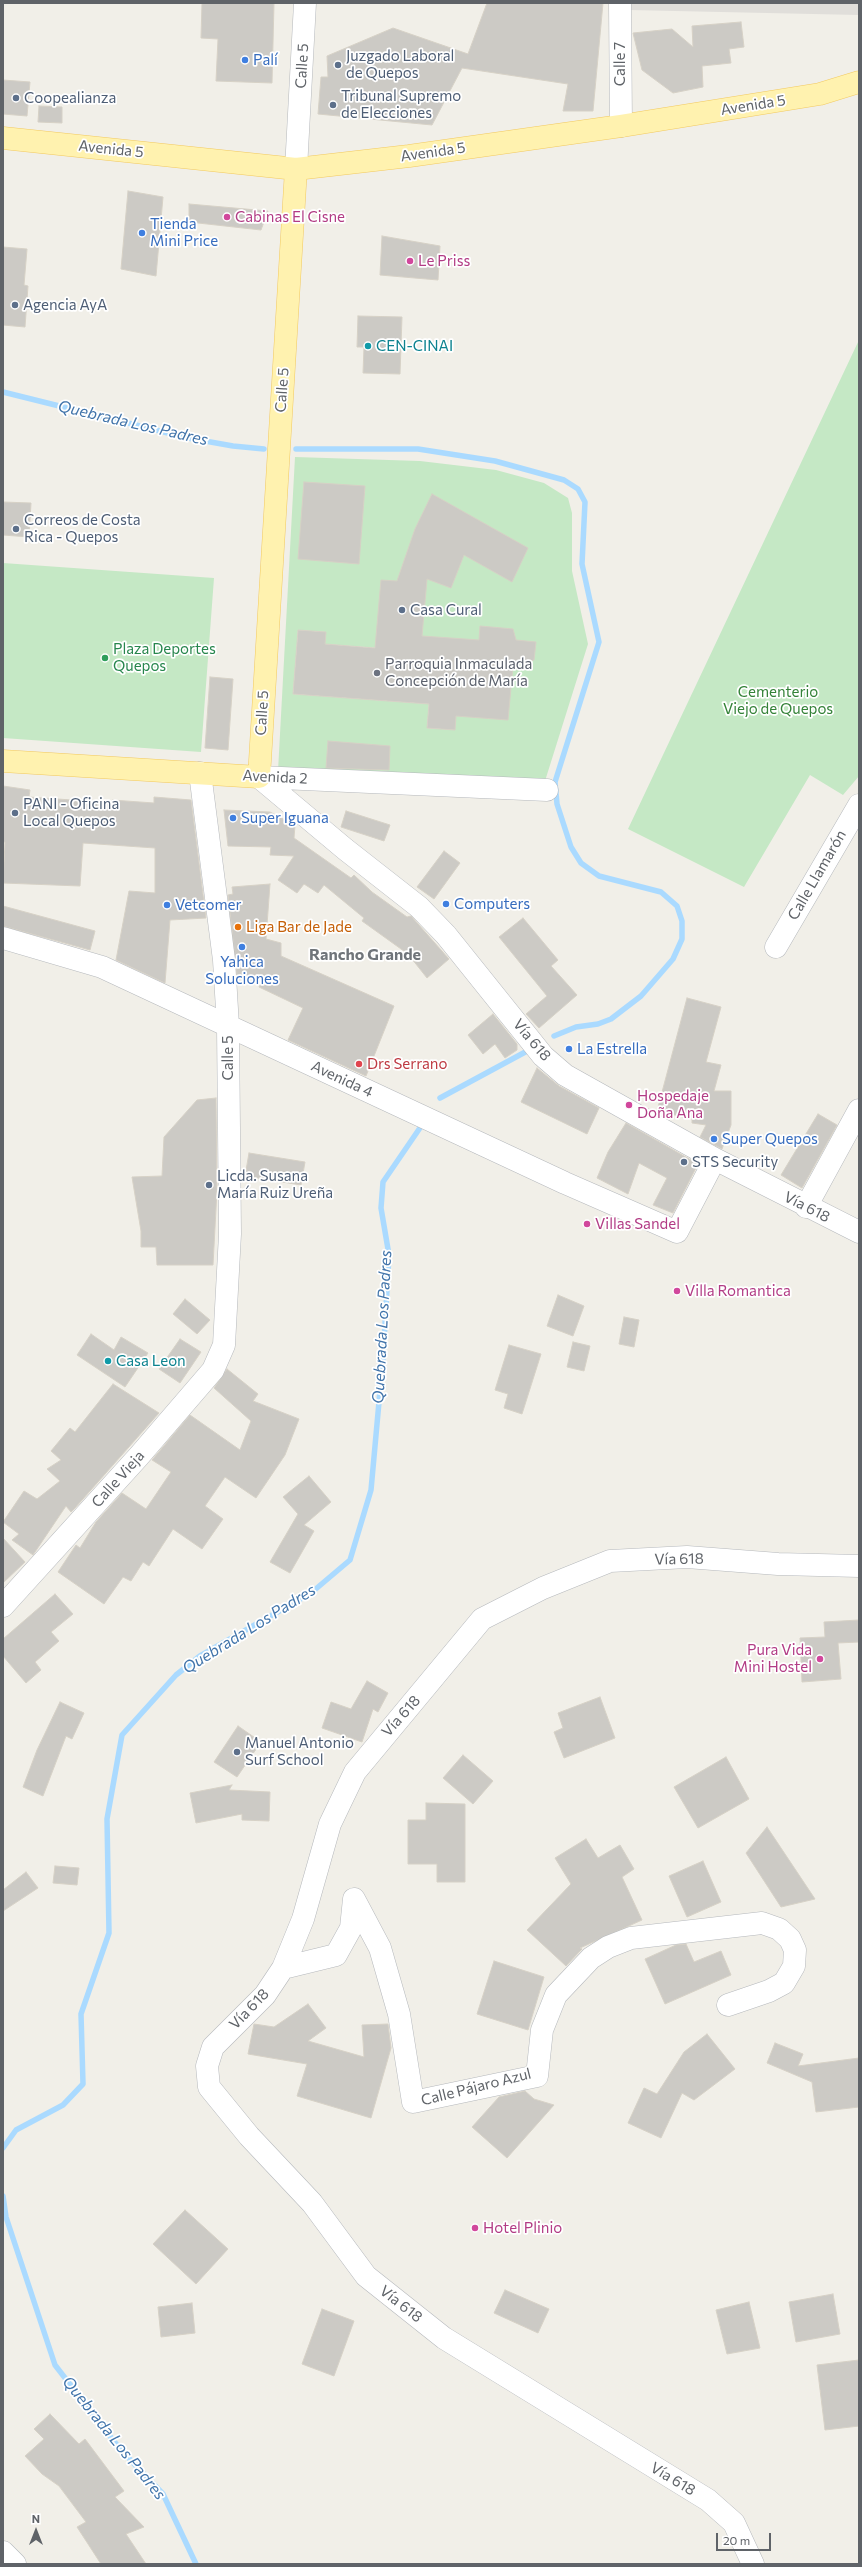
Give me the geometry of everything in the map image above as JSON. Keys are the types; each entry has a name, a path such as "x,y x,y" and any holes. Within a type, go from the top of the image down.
{"main road":[{"name":"Avenida 5","path":"3,138 296,169 409,156 621,126 820,94 859,82"},
{"name":"Calle 5","path":"259,777 296,169"},
{"name":"Avenida 2","path":"3,762 259,777"}],"street":[{"name":"Calle 5","path":"296,169 305,3"},
{"name":"Calle 7","path":"620,3 621,126"},
{"name":"Calle 5","path":"200,773 224,960 228,1026 230,1234 224,1344"},
{"name":"Avenida 2","path":"259,777 548,790"},
{"name":"Vía 618","path":"259,777 344,849 419,907 446,935 543,1056 565,1075 715,1159 806,1207 859,1232"},
{"name":"Calle Llamarón","path":"776,947 859,805"},
{"name":"Avenida 4","path":"3,938 102,967 677,1232 715,1159"},
{"path":"806,1207 859,1110"},
{"name":"Calle Vieja","path":"3,1606 134,1462 213,1370 224,1344"},
{"name":"Vía 618","path":"753,2564 734,2523 708,2500 444,2338 366,2276 312,2203 249,2136 209,2087 207,2066 213,2046 265,1995 283,1968 303,1919 330,1824 355,1772 482,1619 543,1588 610,1562 686,1557 778,1564 859,1566"},
{"name":"Calle Pájaro Azul","path":"283,1968 336,1955 351,1928 354,1899 382,1956 399,2014 413,2102 537,2076 542,2030 556,1995 591,1958 608,1947 631,1938 762,1923 779,1930 790,1939 795,1950 794,1966 784,1983 769,1991 728,2004"},
{"path":"3,2552 15,2564"}],"shaded area":[{"path":"629,3 859,3 859,15 629,10"}],"green space":[{"name":"Cementerio Viejo de Quepos","path":"859,340 859,776 843,795 810,775 744,887 628,829"},
{"path":"295,457 420,461 496,470 544,483 568,498 572,513 572,571 588,644 545,781 278,771","holes":["298,630 325,632 325,644 432,652 455,730 427,728 429,704 293,694"]},
{"name":"Plaza Deportes Quepos","path":"3,563 214,578 201,752 3,738"}],"building":[{"name":"Palí","path":"202,3 274,3 272,83 216,81 218,39 201,38"},
{"path":"487,3 603,3 593,111 563,111 568,84 462,68 432,125 318,114 321,77 328,77 327,56 393,28 468,54"},
{"path":"741,22 744,47 729,49 731,63 702,66 703,87 673,93 642,70 633,33 672,29 693,47 692,26"},
{"name":"Coopealianza","path":"3,80 30,82 27,116 3,114"},
{"path":"39,106 62,107 62,123 38,122"},
{"name":"Tienda Mini Price","path":"128,191 163,197 156,276 121,269"},
{"name":"Cabinas El Cisne","path":"189,204 268,211 261,230 189,222"},
{"name":"Le Priss","path":"382,236 440,246 438,280 380,275"},
{"path":"3,247 27,249 24,285 28,286 25,327 3,325"},
{"name":"CEN-CINAI","path":"358,316 402,317 400,374 363,373 364,347 357,347"},
{"path":"304,482 365,486 359,564 298,559"},
{"path":"432,494 528,548 512,582 464,555 451,588 427,579 422,636 479,640 480,626 513,629 516,640 536,642 534,660 513,666 508,720 456,716 455,730 427,728 429,704 293,694 298,630 326,632 325,644 375,648 381,580 397,581 415,529"},
{"path":"3,502 31,503 29,537 3,535"},
{"path":"210,677 233,679 228,750 205,748"},
{"path":"328,741 390,746 389,770 326,768"},
{"path":"3,786 30,790 29,797 112,803 112,800 154,803 154,797 191,800 206,918 170,920 165,983 116,960 129,891 155,893 155,848 83,843 80,886 3,883 5,842 3,842"},
{"path":"224,810 270,812 295,825 294,838 351,878 354,875 372,892 407,917 411,916 449,959 427,978 408,954 362,921 364,918 324,885 318,893 304,884 297,893 278,880 294,856 270,855 271,847 228,846"},
{"path":"346,811 390,825 384,841 341,827"},
{"path":"444,851 460,863 434,899 417,887"},
{"path":"270,884 266,939 281,943 281,956 394,1006 366,1076 288,1040 303,1008 259,987 264,976 237,975 228,895 233,894 232,887"},
{"path":"3,906 95,931 90,950 3,926"},
{"path":"523,918 558,960 551,966 577,995 539,1028 526,1014 547,996 499,937"},
{"path":"687,998 721,1007 706,1062 721,1065 714,1091 731,1091 731,1125 722,1149 700,1137 706,1125 692,1123 692,1119 657,1111"},
{"path":"493,1014 517,1044 517,1050 505,1058 495,1044 483,1054 468,1035"},
{"path":"537,1068 559,1086 599,1108 587,1134 521,1102"},
{"path":"216,1098 217,1190 213,1265 157,1265 156,1247 141,1247 141,1231 132,1177 162,1176 164,1137 197,1100"},
{"path":"818,1114 837,1125 802,1188 781,1175"},
{"path":"626,1123 698,1164 673,1213 653,1205 667,1178 639,1163 628,1194 597,1178 608,1152"},
{"path":"249,1153 305,1162 301,1185 245,1176"},
{"path":"558,1295 584,1306 573,1336 547,1326"},
{"path":"185,1299 210,1320 197,1334 173,1314"},
{"path":"624,1317 639,1320 634,1347 619,1344"},
{"name":"Casa Leon","path":"91,1334 114,1350 121,1337 148,1353 125,1387 77,1355"},
{"path":"180,1339 201,1352 180,1383 159,1369"},
{"path":"573,1342 590,1346 584,1371 567,1367"},
{"path":"509,1345 541,1354 522,1414 504,1408 508,1394 495,1390"},
{"path":"227,1369 258,1394 253,1401 299,1419 285,1455 256,1498 225,1477 205,1506 223,1519 202,1549 173,1529 149,1566 143,1562 131,1581 123,1577 104,1604 58,1572 76,1545 80,1548 96,1522 122,1493 146,1509 171,1472 152,1460 190,1415 240,1450 251,1421 214,1388"},
{"path":"113,1384 159,1413 71,1512 66,1506 33,1555 12,1540 19,1534 3,1522 24,1491 37,1499 60,1481 47,1469 61,1460 51,1451 70,1428 75,1432"},
{"path":"309,1476 331,1502 304,1525 314,1531 290,1573 270,1562 298,1514 283,1497"},
{"path":"3,1538 25,1562 3,1583"},
{"path":"55,1594 73,1614 51,1632 59,1641 35,1662 41,1670 26,1683 3,1656 3,1639"},
{"name":"Pura Vida Mini Hostel","path":"859,1620 859,1642 838,1643 841,1679 802,1682 800,1638 825,1637 824,1622"},
{"path":"367,1681 388,1693 378,1712 373,1709 362,1742 322,1728 331,1702 351,1709"},
{"path":"600,1697 615,1738 564,1758 554,1732 563,1728 558,1713"},
{"path":"60,1702 84,1713 72,1739 66,1736 43,1796 23,1787 37,1750"},
{"name":"Manuel Antonio Surf School","path":"238,1726 261,1742 237,1777 214,1762"},
{"path":"463,1755 493,1781 473,1804 443,1778"},
{"path":"726,1757 749,1799 698,1828 674,1787"},
{"path":"232,1785 229,1790 270,1792 269,1821 242,1820 242,1814 196,1823 190,1793"},
{"path":"426,1803 465,1804 465,1882 437,1882 437,1864 408,1864 408,1820 426,1820"},
{"path":"767,1827 815,1899 781,1907 746,1853"},
{"path":"586,1839 598,1858 620,1845 634,1869 622,1877 642,1920 580,1948 582,1949 566,1966 527,1930 571,1884 555,1858"},
{"path":"703,1861 721,1902 687,1917 669,1876"},
{"path":"55,1866 79,1868 77,1885 53,1883"},
{"path":"26,1872 38,1888 3,1911 3,1890"},
{"path":"686,1944 694,1962 721,1951 731,1975 665,2004 645,1959 676,1945"},
{"path":"494,1961 544,1977 528,2030 477,2014"},
{"path":"308,2004 326,2028 308,2041 364,2057 362,2025 388,2024 391,2048 371,2118 297,2096 307,2064 248,2054 254,2024 274,2027"},
{"path":"707,2034 735,2069 694,2100 682,2093 661,2138 628,2123 644,2088 657,2094 684,2052"},
{"path":"775,2043 803,2054 798,2066 859,2058 859,2107 816,2112 812,2082 767,2063"},
{"path":"525,2091 534,2099 554,2105 507,2158 472,2127 499,2097"},
{"path":"185,2210 228,2249 196,2284 153,2244"},
{"path":"505,2290 549,2309 538,2333 494,2313"},
{"path":"833,2294 840,2334 796,2342 789,2302"},
{"path":"749,2302 760,2348 727,2354 716,2310"},
{"path":"192,2303 195,2333 161,2337 158,2307"},
{"path":"322,2309 354,2321 334,2376 302,2364"},
{"path":"859,2360 859,2426 825,2430 817,2365"},
{"path":"50,2414 79,2444 85,2439 124,2491 115,2497 144,2527 126,2534 146,2564 101,2564 77,2527 86,2522 59,2486 42,2474 25,2456 44,2439 34,2429"}],"waterway":[{"name":"Quebrada Los Padres","path":"3,392 188,438 233,446 264,449"},
{"name":"Quebrada Los Padres","path":"296,449 418,449 495,461 564,480 578,489 585,502 582,564 599,642 555,782 557,804 571,847 581,863 599,876 661,892 677,906 682,921 682,939 673,959 641,996 611,1019 598,1024 576,1027 554,1036"},
{"name":"Quebrada Los Padres","path":"440,1098 529,1050"},
{"name":"Quebrada Los Padres","path":"3,2148 16,2130 63,2105 83,2084 81,2014 109,1933 107,1819 122,1735 176,1675 200,1656 311,1593 350,1560 371,1490 383,1358 389,1255 381,1208 383,1182 424,1122"},
{"name":"Quebrada Los Padres","path":"3,2196 6,2217 55,2365 120,2449 163,2494 196,2564"}],"place":[{"name":"Palí","path":"245,60"},
{"name":"Juzgado Laboral de Quepos","path":"338,65"},
{"name":"Coopealianza","path":"16,98"},
{"name":"Tribunal Supremo de Elecciones","path":"333,105"},
{"name":"Cabinas El Cisne","path":"227,217"},
{"name":"Tienda Mini Price","path":"142,233"},
{"name":"Le Priss","path":"410,261"},
{"name":"Agencia AyA","path":"15,305"},
{"name":"CEN-CINAI","path":"368,346"},
{"name":"Correos de Costa Rica - Quepos","path":"16,529"},
{"name":"Casa Cural","path":"402,610"},
{"name":"Plaza Deportes Quepos","path":"105,658"},
{"name":"Parroquia Inmaculada Concepción de María","path":"377,673"},
{"name":"PANI - Oficina Local Quepos","path":"15,813"},
{"name":"Super Iguana","path":"233,818"},
{"name":"Computers","path":"446,904"},
{"name":"Vetcomer","path":"167,905"},
{"name":"Liga Bar de Jade","path":"238,927"},
{"name":"Yahica Soluciones","path":"242,947"},
{"name":"La Estrella","path":"569,1049"},
{"name":"Drs Serrano","path":"359,1064"},
{"name":"Hospedaje Doña Ana","path":"629,1105"},
{"name":"Super Quepos","path":"714,1139"},
{"name":"STS Security","path":"684,1162"},
{"name":"Licda. Susana María Ruiz Ureña","path":"209,1185"},
{"name":"Villas Sandel","path":"587,1224"},
{"name":"Villa Romantica","path":"677,1291"},
{"name":"Casa Leon","path":"108,1361"},
{"name":"Pura Vida Mini Hostel","path":"820,1659"},
{"name":"Manuel Antonio Surf School","path":"237,1752"},
{"name":"Hotel Plinio","path":"475,2228"}],"district":[{"name":"Rancho Grande","path":"365,955"}]}
